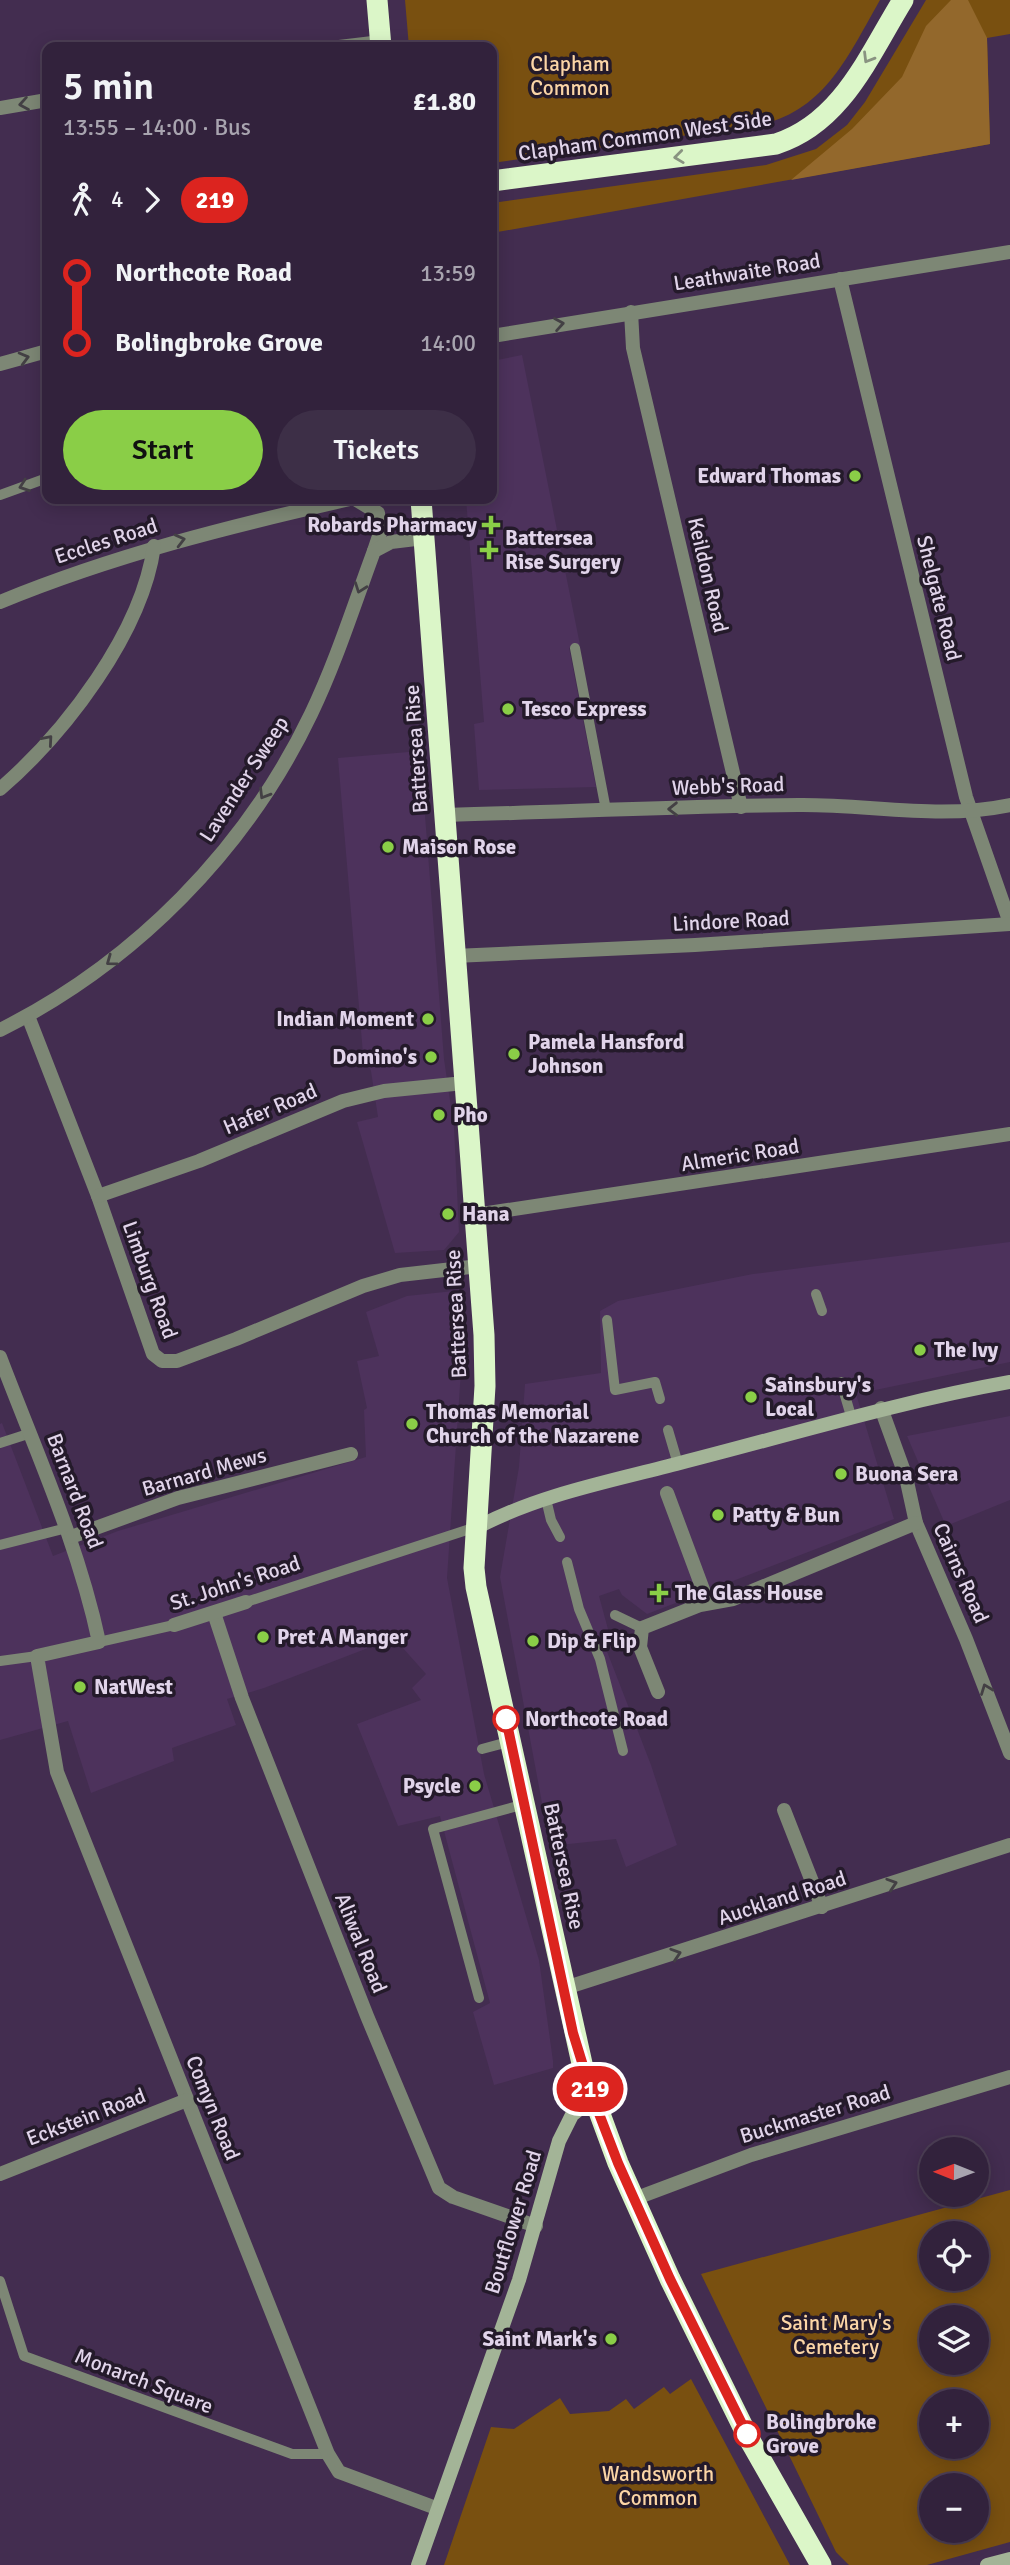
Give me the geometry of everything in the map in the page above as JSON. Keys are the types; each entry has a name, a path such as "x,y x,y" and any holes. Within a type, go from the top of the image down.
{"highway":[{"path":"377,0 381,42"},
{"name":"Clapham Common West Side","path":"497,180 752,148 794,138 833,109 903,0"},
{"name":"Battersea Rise","path":"421,504 479,1266 485,1386 474,1568 476,1587 512,1741 573,2033 593,2098 634,2199 748,2437 821,2565"}],"main road":[{"path":"478,1527 516,1507 881,1408 1010,1382"},
{"name":"Boutflower Road","path":"418,2565 536,2226 559,2141 572,2115 593,2098"},
{"path":"987,2565 1010,2559"}],"street":[{"path":"0,107 42,101"},
{"name":"Leathwaite Road","path":"497,335 1010,252"},
{"name":"Shelgate Road","path":"840,279 971,810 1010,923"},
{"name":"Keildon Road","path":"631,312 633,348 741,807"},
{"path":"0,365 42,352"},
{"name":"Eccles Road","path":"0,602 94,565 154,546 332,504"},
{"name":"Eccles Road","path":"362,504 378,513 380,533 374,551"},
{"path":"374,551 391,542 424,538"},
{"path":"0,789 52,736 107,663 138,599 149,571 154,546"},
{"name":"Lavender Sweep","path":"0,1030 27,1016 121,954 189,891 231,841 259,803 311,715 374,551"},
{"name":"Webb's Road","path":"446,814 856,805 925,813 1010,805"},
{"name":"Lindore Road","path":"454,956 708,944 1010,923"},
{"name":"Limburg Road","path":"27,1016 98,1196 153,1354 162,1362 177,1361 363,1286 400,1275 479,1266"},
{"name":"Hafer Road","path":"98,1196 212,1156 343,1101 384,1091 464,1083"},
{"name":"Almeric Road","path":"475,1214 1010,1134"},
{"name":"Barnard Road","path":"0,1357 69,1532 91,1598 99,1642"},
{"name":"Cairns Road","path":"881,1408 906,1477 916,1523 967,1639 1010,1753"},
{"name":"Barnard Mews","path":"69,1532 178,1498 351,1454"},
{"path":"667,1493 708,1603"},
{"path":"658,1692 640,1647 642,1628 708,1603 733,1599 916,1523"},
{"name":"St. John's Road","path":"174,1625 246,1602"},
{"name":"Aliwal Road","path":"214,1613 234,1676 367,2017 439,2188 453,2197 536,2226"},
{"name":"St. John's Road","path":"37,1656 99,1642"},
{"name":"Comyn Road","path":"37,1656 57,1772 328,2454 339,2472 436,2508"},
{"path":"784,1810 822,1907"},
{"name":"Auckland Road","path":"565,1987 1010,1846"},
{"name":"Buckmaster Road","path":"634,2199 725,2164 1010,2077"},
{"name":"Eckstein Road","path":"0,2174 187,2100"}],"lane":[{"path":"0,495 42,480"},
{"path":"575,648 606,810"},
{"path":"816,1294 822,1311"},
{"path":"607,1320 615,1391 655,1382 660,1399"},
{"path":"841,1382 851,1416"},
{"path":"668,1430 678,1464"},
{"path":"0,1443 31,1433"},
{"path":"546,1499 551,1520 560,1536"},
{"name":"St. John's Road","path":"246,1602 478,1527"},
{"path":"0,1545 69,1532"},
{"path":"566,1562 579,1609 600,1659 623,1751"},
{"path":"615,1615 642,1628"},
{"name":"St. John's Road","path":"99,1642 174,1625"},
{"name":"St. John's Road","path":"0,1661 37,1656"},
{"path":"482,1749 512,1741"},
{"path":"479,1998 433,1829 525,1804"},
{"name":"Monarch Square","path":"0,2281 24,2356 292,2454 328,2454"}],"shaded area":[{"path":"951,0 968,0 987,38 990,144 791,180 852,129 902,77 926,26"},
{"path":"522,355 580,645 569,648 596,787 479,790 474,724 484,722 466,504 497,504 497,360"},
{"path":"420,751 444,1059 454,1128 459,1232 444,1250 395,1253 357,1122 378,1117 371,1071 363,1054 338,758"},
{"path":"1010,1242 1010,1362 856,1394 894,1519 647,1614 622,1595 619,1589 599,1596 609,1633 601,1636 651,1765 677,1845 626,1867 616,1839 550,1846 500,1577 519,1467 525,1384 601,1373 600,1311 618,1301 753,1274"},
{"path":"463,1290 463,1341 447,1578 484,1774 539,1960 553,2061 553,2068 494,2085 473,2012 490,2003 440,1816 398,1826 357,1724 421,1700 412,1688 426,1674 394,1638 264,1688 227,1699 236,1725 172,1748 174,1761 91,1793 68,1721 0,1740 0,1424 2,1423 53,1556 118,1531 366,1457 364,1410 367,1408 357,1361 379,1356 366,1312 407,1296"},
{"path":"1010,1416 1010,1500 946,1526 907,1436"}],"green space":[{"name":"Clapham Common","path":"405,0 880,0 832,78 801,108 781,118 758,125 497,162 497,42 409,42"},
{"path":"926,0 1010,0 1010,34 987,38 990,144 497,232 497,202 766,165 816,149 847,125 865,102"},
{"name":"Saint Mary's Cemetery","path":"1010,2190 1010,2542 927,2565 849,2565 836,2552 701,2274 947,2207 989,2207 989,2196"},
{"name":"Wandsworth Common","path":"691,2379 790,2565 444,2565 491,2427 514,2429 560,2398 570,2414 609,2411 626,2399 634,2409 664,2387 670,2394"}],"bus line":[{"name":"219","path":"506,1719 573,2033 593,2098 618,2163 670,2279 747,2434"}],"place":[{"name":"Edward Thomas","path":"855,476"},
{"name":"Robards Pharmacy","path":"491,525"},
{"name":"Battersea Rise Surgery","path":"489,550"},
{"name":"Tesco Express","path":"508,709"},
{"name":"Maison Rose","path":"388,847"},
{"name":"Indian Moment","path":"428,1019"},
{"name":"Pamela Hansford Johnson","path":"514,1054"},
{"name":"Domino's","path":"431,1057"},
{"name":"Pho","path":"439,1115"},
{"name":"Hana","path":"448,1214"},
{"name":"The Ivy","path":"920,1350"},
{"name":"Sainsbury's Local","path":"751,1397"},
{"name":"Thomas Memorial Church of the Nazarene","path":"412,1424"},
{"name":"Buona Sera","path":"841,1474"},
{"name":"Patty & Bun","path":"718,1515"},
{"name":"The Glass House","path":"659,1593"},
{"name":"Pret A Manger","path":"263,1637"},
{"name":"Dip & Flip","path":"533,1641"},
{"name":"NatWest","path":"80,1687"},
{"name":"Northcote Road","path":"506,1719"},
{"name":"Psycle","path":"475,1786"},
{"name":"Saint Mark's","path":"611,2339"},
{"name":"Bolingbroke Grove","path":"747,2434"}]}
